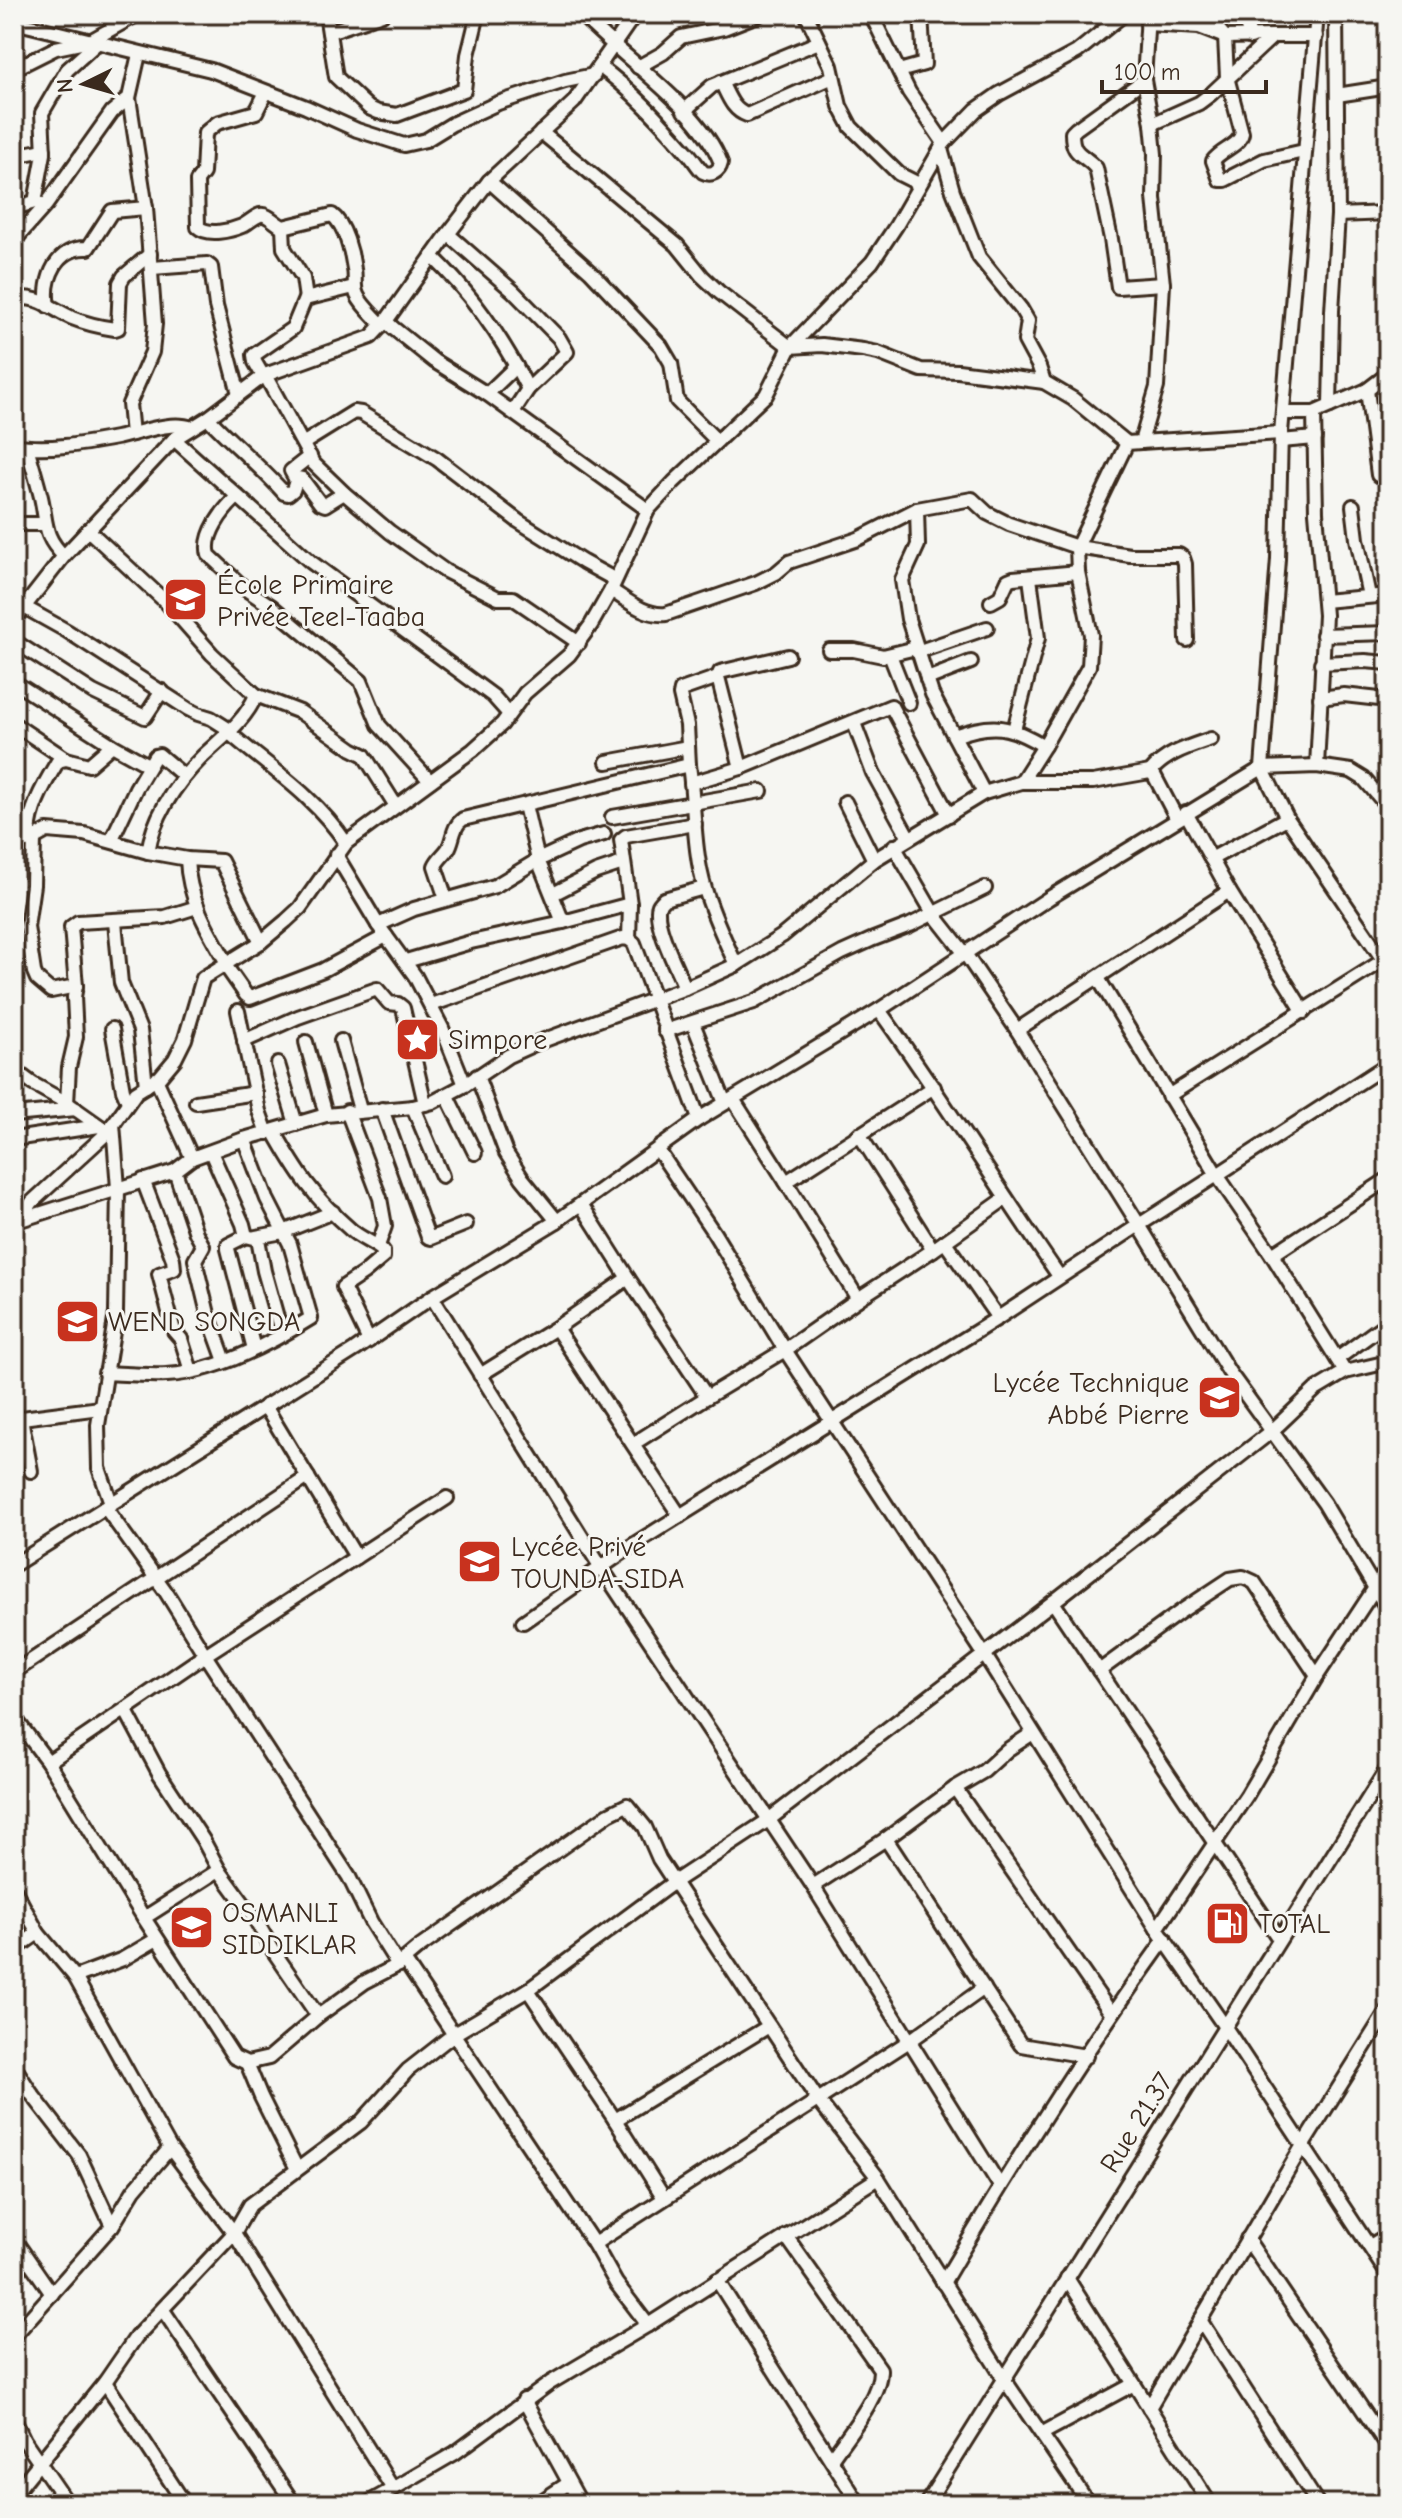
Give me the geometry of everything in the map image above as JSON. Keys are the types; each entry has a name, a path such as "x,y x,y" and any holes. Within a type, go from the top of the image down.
{"street":[{"path":"40,204 44,150 42,113 67,70 93,42 121,18 138,14"},
{"path":"326,14 334,69 341,84 369,108 397,115 464,90 468,55 478,14"},
{"path":"329,32 382,14"},
{"path":"14,22 211,70 357,130 410,145 498,103 597,70 627,88 703,172 713,174 720,167 718,155 701,130 659,84 581,14"},
{"path":"14,620 21,604 174,439 264,376 371,337 489,181 574,102 635,14"},
{"path":"638,67 663,53 681,37 724,28 760,14"},
{"path":"806,14 831,66 840,106 851,127 899,174 919,184"},
{"path":"871,14 909,92 942,146 953,191 979,257 1028,321 1025,341 1044,382"},
{"path":"899,71 924,64 921,14"},
{"path":"17,1220 107,1128 136,1092 175,1059 185,1039 201,981 261,942 300,908 346,843 483,742 525,693 560,664 579,643 648,510 766,395 790,347 872,262 942,146 976,110 999,94 1077,52 1124,14"},
{"path":"1205,14 1225,37 1227,77 1242,136 1213,161 1220,180 1264,160 1304,151"},
{"path":"1242,14 1251,38"},
{"path":"1168,1096 1386,963 1287,818 1262,768 1278,559 1281,437 1317,14"},
{"path":"1330,406 1332,299 1338,215 1338,15"},
{"path":"1141,442 1157,387 1163,284 1154,198 1155,154 1144,80 1148,19 1199,27 1225,37 1316,36"},
{"path":"1152,124 1199,103 1273,36"},
{"path":"14,69 54,49 93,42"},
{"path":"684,111 712,86 819,42"},
{"path":"132,434 129,404 152,352 155,324 146,208 129,98 139,54"},
{"path":"721,82 732,104 741,114 747,115 833,77"},
{"path":"1144,80 1076,129 1072,133 1072,144 1076,152 1096,168 1118,287 1163,284"},
{"path":"1337,95 1388,87"},
{"path":"266,92 256,112 217,123 205,133 203,173 197,181 198,227 208,233 240,227 261,215 283,227 332,215 337,218 354,268 354,287 358,297 384,323 648,510"},
{"path":"14,241 112,112 129,98"},
{"path":"541,132 677,245 719,292 790,347 822,345 863,350 921,370 958,371 1044,382 1073,399 1127,443 1315,438"},
{"path":"14,156 44,150"},
{"path":"489,181 590,271 661,346 671,363 677,401 717,441"},
{"path":"14,208 40,204"},
{"path":"48,306 46,297 52,269 61,257 76,247 88,248 112,211 146,208"},
{"path":"1338,215 1388,213"},
{"path":"283,227 284,248 303,278 306,299 293,328 254,355 318,468 390,532 445,571 498,598 513,598 579,643"},
{"path":"448,234 513,291 559,338 567,352 528,389 513,412"},
{"path":"14,299 29,297 91,325 118,328 120,283 150,254"},
{"path":"432,256 472,298 503,342 528,389"},
{"path":"152,268 207,264 211,267 216,306 239,394"},
{"path":"306,299 354,287"},
{"path":"487,394 516,366"},
{"path":"1283,413 1314,413 1367,390 1388,374"},
{"path":"1367,390 1378,475"},
{"path":"208,418 288,494 296,480 291,471 307,450 354,412 361,413 437,459 518,521 583,562 644,610 656,615 681,610 756,583 789,562 858,539 917,509 972,499 987,513 1009,524 1077,547 1130,555 1183,558 1187,640"},
{"path":"1314,413 1316,512 1324,601 1317,766"},
{"path":"64,556 50,540 42,499 20,446 55,446 173,426 191,428"},
{"path":"174,439 311,562 493,696 509,714"},
{"path":"1021,782 1089,666 1091,635 1078,572 1077,547 1127,443"},
{"path":"296,480 302,479 320,503 325,505 344,493"},
{"path":"237,497 208,539 209,555 244,588 271,606 355,676 366,692 379,725 430,781"},
{"path":"1353,506 1369,596"},
{"path":"917,509 918,545 902,580 908,619 927,679 984,793"},
{"path":"14,524 45,524"},
{"path":"88,530 167,603 212,654 256,695 300,712 364,755 396,806"},
{"path":"991,602 1000,597 1008,580 1078,572"},
{"path":"1014,730 1038,638 1030,578"},
{"path":"1324,601 1388,595"},
{"path":"21,604 229,731 303,791 332,821 346,843"},
{"path":"829,650 854,650 883,656 917,650 987,628"},
{"path":"1323,635 1388,633"},
{"path":"14,641 93,692 118,701 145,717 162,691"},
{"path":"890,655 909,703"},
{"path":"741,768 718,677 720,672 788,656"},
{"path":"927,679 971,662"},
{"path":"1321,663 1388,663"},
{"path":"718,677 681,690 704,888 736,965"},
{"path":"14,682 148,765"},
{"path":"148,852 159,814 184,776 247,711 256,695"},
{"path":"1320,698 1344,695 1388,700"},
{"path":"691,783 741,768 891,706 949,815"},
{"path":"854,723 873,773 909,838"},
{"path":"14,724 66,759 89,765 112,745"},
{"path":"954,736 986,726 1014,730 1044,746"},
{"path":"17,1220 175,1171 192,1158 326,1115 419,1106 447,1096 508,1056 685,988 736,965 782,936 894,846 984,793 1021,782 1093,782 1150,772 1160,760 1172,753 1211,739"},
{"path":"607,762 688,747"},
{"path":"111,841 155,756 159,755 184,776"},
{"path":"66,759 58,761 43,787 29,823 33,839 33,885 21,926 37,979 51,991 76,986"},
{"path":"446,899 435,866 449,848 458,822 689,765"},
{"path":"14,1565 369,1341 432,1297 557,1221 699,1119 879,1010 1049,898 1262,768 1339,768 1358,774 1388,807"},
{"path":"1150,772 1211,859 1304,1012"},
{"path":"612,817 761,791"},
{"path":"845,802 874,860"},
{"path":"525,805 538,860 563,922"},
{"path":"1211,859 1287,818"},
{"path":"629,939 630,904 621,840 623,837 695,824"},
{"path":"14,843 33,839 47,831 84,834 148,852 221,861 261,942"},
{"path":"187,859 188,882 197,907 226,964 250,998 323,970 359,952 382,930 414,909 495,886 538,860 579,841 604,834"},
{"path":"894,846 933,913 1017,1030 1229,1372 1324,1503 1388,1610"},
{"path":"336,855 382,930 406,961 431,1005 465,1085"},
{"path":"553,894 596,872 623,863"},
{"path":"685,988 657,912 664,899 704,888"},
{"path":"665,1031 754,1002 842,953 985,888"},
{"path":"1017,1030 1229,891"},
{"path":"406,961 459,945 630,904"},
{"path":"71,1106 69,1067 76,1037 76,986 71,927 78,922 165,917 197,907"},
{"path":"115,922 121,983 140,1030 151,1082 192,1158"},
{"path":"431,1005 623,938 629,939 634,943 699,1119"},
{"path":"1098,978 1217,1175 1272,1255 1345,1372"},
{"path":"244,1041 298,1017 377,989 387,1002 401,1005 419,1106 442,1176"},
{"path":"879,1010 1059,1276"},
{"path":"238,1011 256,1093 270,1132 314,1194 360,1238 383,1251 383,1257 343,1287 369,1341"},
{"path":"693,1023 729,1101 786,1182 858,1299"},
{"path":"112,1029 128,1102"},
{"path":"341,1041 354,1111 380,1198 385,1226 378,1246"},
{"path":"306,1042 326,1115"},
{"path":"278,1064 296,1124"},
{"path":"523,1622 600,1566 998,1318 1388,1064"},
{"path":"14,1070 107,1128 118,1188 116,1313 100,1408 99,1468 108,1505 349,1877 375,1929 454,2034 594,2244 616,2283 648,2325"},
{"path":"477,1076 506,1153 557,1221"},
{"path":"14,1086 33,1084"},
{"path":"786,1182 934,1087"},
{"path":"196,1102 256,1093"},
{"path":"447,1096 475,1153"},
{"path":"14,1115 71,1106"},
{"path":"382,1109 428,1237 466,1224"},
{"path":"14,1139 107,1128"},
{"path":"859,1134 933,1250"},
{"path":"105,1373 166,1375 191,1371 254,1349 312,1317 290,1244 244,1139"},
{"path":"658,1150 1161,1934 1388,2275"},
{"path":"211,1152 243,1224 251,1237 258,1239 282,1335"},
{"path":"175,1171 203,1246 195,1260 208,1314 225,1361"},
{"path":"1272,1255 1388,1179"},
{"path":"143,1180 173,1259 174,1269 159,1274 174,1331 181,1339 191,1371"},
{"path":"633,1444 785,1350 1006,1198"},
{"path":"581,1204 707,1397"},
{"path":"254,1349 228,1245 251,1237 283,1232 333,1212"},
{"path":"945,1242 998,1318"},
{"path":"480,1375 628,1278"},
{"path":"432,1297 600,1566 813,1886 1000,2186"},
{"path":"1337,1359 1388,1322"},
{"path":"556,1328 680,1516"},
{"path":"14,2494 105,2382 136,2337 234,2233 250,2205 361,2122 408,2070 454,2034 528,1990 674,1882 767,1821 1272,1431 1315,1390 1345,1372 1388,1362"},
{"path":"265,1406 356,1557"},
{"path":"31,1471 18,1419 100,1408"},
{"path":"14,1672 308,1477"},
{"path":"48,1762 205,1655 447,1498"},
{"path":"943,2283 1000,2186 1086,2056 1255,1782 1317,1676 1388,1568"},
{"path":"1099,1671 1230,1579 1243,1577 1254,1582 1317,1676"},
{"path":"1053,1602 1279,1939"},
{"path":"126,1711 159,1773 219,1870 318,2016"},
{"path":"14,1717 48,1762 234,2057 247,2063 269,2058 318,2016 365,1982 401,1963 609,1814 627,1805 645,1827 659,1859 818,2100 878,2178 1004,2379 1043,2433 1086,2502"},
{"path":"813,1886 984,1771 1007,1750 1033,1733"},
{"name":"Rue 21.37","path":"926,2504 1388,1767"},
{"path":"1377,1785 1388,1798"},
{"path":"955,1788 1111,2013"},
{"path":"886,1839 1021,2045 1086,2056"},
{"path":"144,1918 219,1870"},
{"path":"14,1889 38,1933 75,1977 170,2148 234,2233 393,2489"},
{"path":"17,1944 38,1933"},
{"path":"75,1977 123,1959 157,1939"},
{"path":"594,2244 911,2040 984,1988"},
{"path":"528,1990 664,2198"},
{"path":"1149,2408 1303,2145 1388,2009"},
{"path":"615,2120 769,2026"},
{"path":"247,2063 297,2169"},
{"path":"14,2066 79,2155 112,2226"},
{"path":"14,2336 112,2226 134,2190 170,2148"},
{"path":"366,2504 455,2453 524,2400 878,2178"},
{"path":"1370,2246 1388,2235"},
{"path":"786,2236 880,2369 881,2379 875,2393 831,2459"},
{"path":"14,2239 52,2294"},
{"path":"1247,2239 1388,2447"},
{"path":"1067,2278 1210,2504"},
{"path":"717,2280 859,2504"},
{"path":"163,2310 294,2504"},
{"path":"1200,2320 1318,2504"},
{"path":"105,2382 185,2504"},
{"path":"1043,2433 1134,2384"},
{"path":"524,2400 581,2504"},
{"path":"14,2419 68,2504"},
{"path":"537,2504 569,2483"}],"place":[{"name":"École Primaire Privée Teel-Taaba","path":"186,600"},
{"name":"Simpore","path":"417,1039"},
{"name":"WEND SONGDA","path":"77,1321"},
{"name":"Lycée Technique Abbé Pierre","path":"1220,1398"},
{"name":"Lycée Privé TOUNDA-SIDA","path":"480,1562"},
{"name":"TOTAL","path":"1227,1923"},
{"name":"OSMANLI SIDDIKLAR","path":"191,1928"}]}
